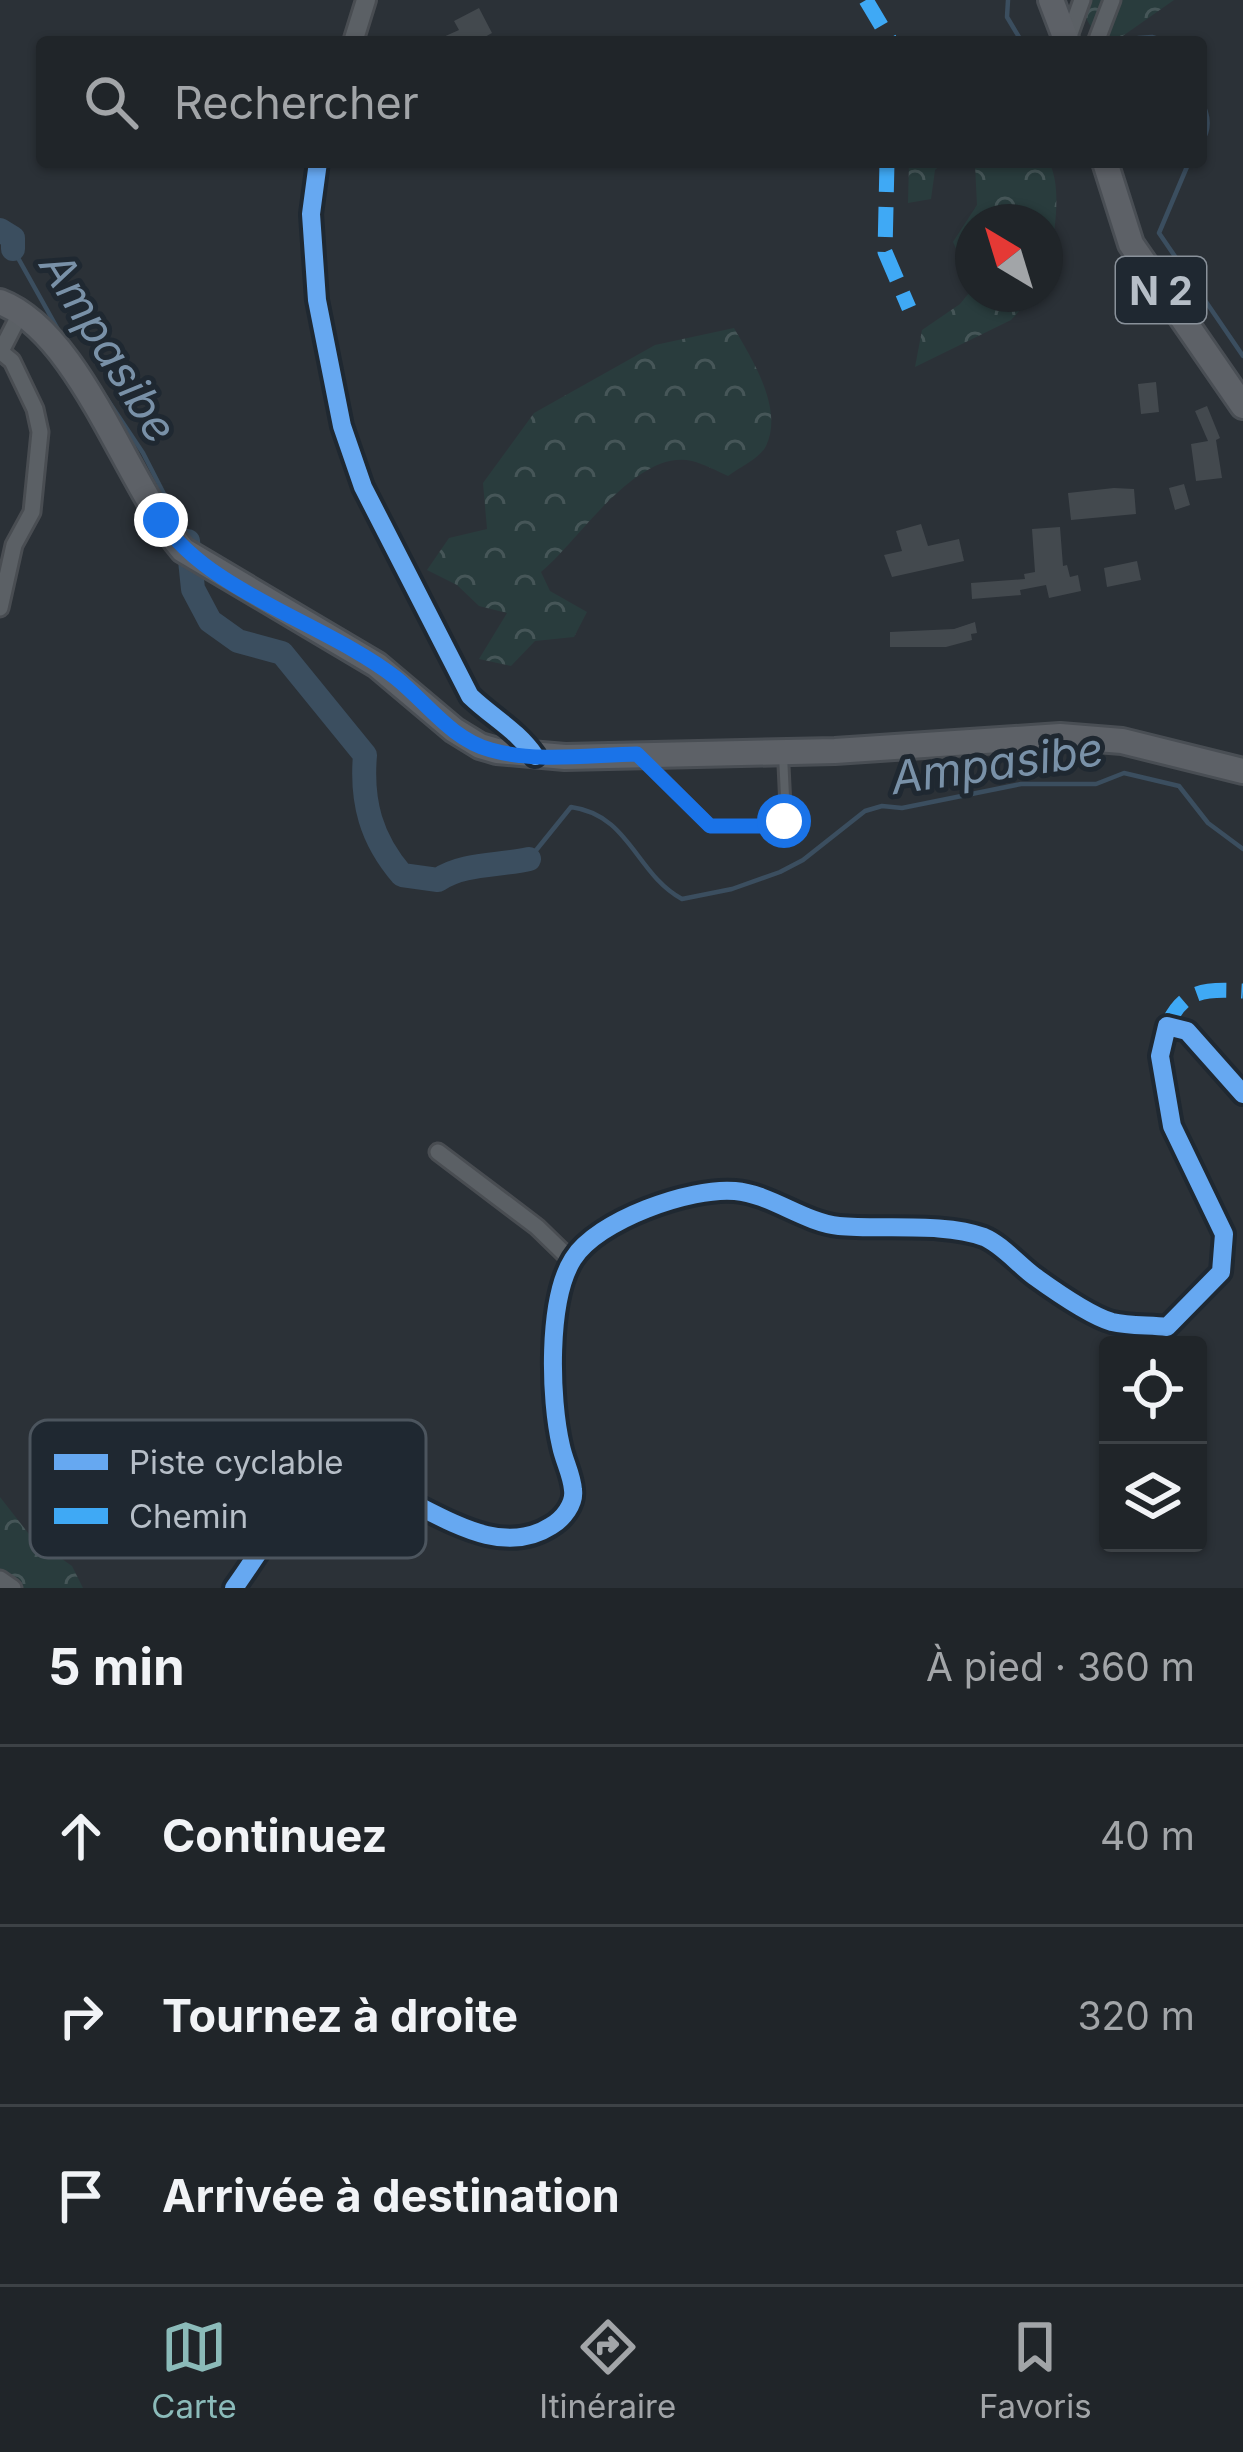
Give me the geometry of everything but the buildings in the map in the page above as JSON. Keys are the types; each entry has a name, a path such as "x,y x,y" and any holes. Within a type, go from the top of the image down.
{"main road":[{"path":"1051,0 1065,36"},
{"name":"N 2","path":"1107,168 1131,244 1243,406"},
{"path":"10,307 49,339 98,409 183,550 377,665 480,746 535,757 783,752 1060,736 1122,741 1243,771"}],"street":[{"path":"355,36 366,0"},
{"path":"1069,36 1082,0"},
{"path":"1098,36 1112,0"},
{"path":"317,168 311,214 317,300 332,384 363,487 470,697 519,733 535,757"},
{"path":"0,608 14,545 32,512 40,432 35,409 12,361 0,352 10,307"},
{"path":"426,1509 504,1541 530,1538 568,1510 574,1493 551,1390 567,1268 598,1232 692,1194 738,1191 834,1226 921,1228 985,1237 1037,1278 1109,1322 1167,1327 1221,1272 1225,1234 1172,1126 1160,1056 1167,1025 1187,1031 1243,1094"},
{"path":"438,1152 537,1227 572,1261"},
{"path":"234,1588 256,1558"},
{"path":"0,1579 13,1588"}],"lane":[{"path":"637,754 714,828 784,821 783,752"}],"green space":[{"path":"1084,0 1174,0 1123,36 1096,36 1080,7"},
{"path":"909,168 937,168 931,199 908,203"},
{"path":"975,168 1051,168 1056,204 977,204"},
{"path":"955,307 955,312 1018,312 915,367 922,330"},
{"path":"734,328 769,401 771,432 763,450 728,476 692,461 671,461 629,482 541,572 550,591 587,612 574,637 535,641 511,666 479,659 507,613 479,606 457,585 427,570 449,538 487,529 483,483 534,413 655,345"},
{"path":"0,1497 30,1535 30,1558 61,1558 72,1566 83,1588 0,1588"}],"waterway":[{"name":"Ampasibe","path":"1008,0 1007,17 1018,36"},
{"name":"Ampasibe","path":"1207,116 1207,127"},
{"name":"Ampasibe","path":"1186,168 1159,233 1243,356"},
{"path":"0,230 13,238 13,249"},
{"name":"Ampasibe","path":"13,249 60,333"},
{"name":"Ampasibe","path":"95,381 143,453 183,531"},
{"path":"188,541 193,589 210,621 238,641 282,653 365,755 370,819 402,875 438,880 470,868 529,859"},
{"name":"Ampasibe","path":"529,859 571,807 591,812 620,833 653,875 682,899 732,889 780,872 803,860 865,811 882,806 902,808 1021,784 1096,784 1124,773 1179,786 1208,823 1243,849"}],"marked path":[{"path":"866,0 887,36"},
{"path":"887,168 885,252 909,308"},
{"path":"1167,1026 1188,998 1218,990 1243,991"}],"cycle path":[{"path":"317,168 311,214 317,300 342,426 363,487 470,696 535,756"},
{"path":"426,1510 490,1536 521,1537 560,1519 573,1495 557,1426 553,1377 555,1324 565,1277 573,1259 602,1231 646,1209 694,1194 735,1191 839,1226 968,1232 990,1240 1072,1302 1103,1319 1167,1327 1221,1272 1224,1234 1172,1126 1160,1056 1167,1026 1187,1031 1243,1094"},
{"path":"234,1588 254,1558"}],"route":[{"path":"161,520 193,559 377,665 480,746 535,757 637,754 714,828 784,821"}]}
